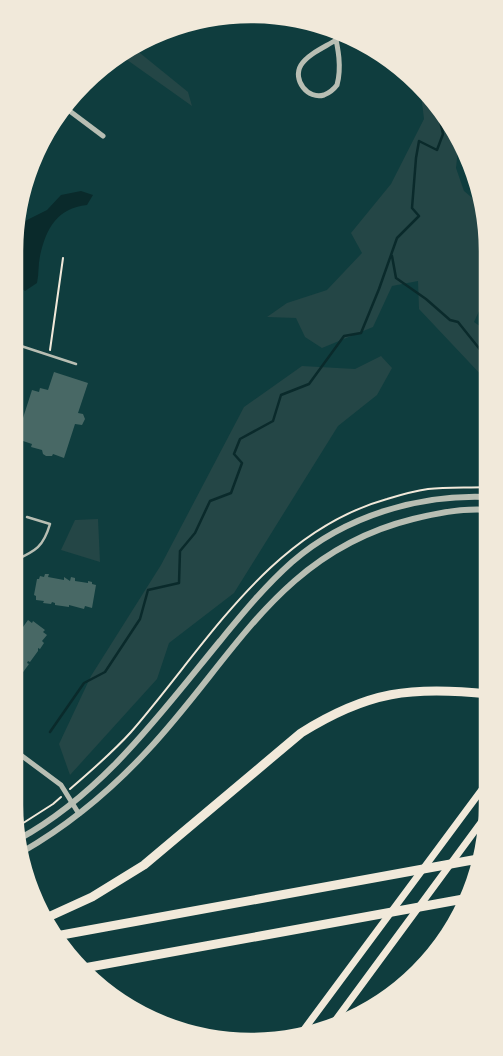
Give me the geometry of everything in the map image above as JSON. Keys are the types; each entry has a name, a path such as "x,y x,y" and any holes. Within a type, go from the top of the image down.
{"highway":[{"path":"51,916 92,897 144,865 302,733 327,717 365,701 398,693 436,690 480,693"},
{"path":"63,935 474,860"},
{"path":"91,967 460,900"}],"main road":[{"path":"306,1027 480,792"},
{"path":"339,1016 480,825"}],"street":[{"path":"336,40 340,67 338,85 323,95 314,95 306,92 298,76 300,67 306,59 336,40"},
{"path":"71,111 103,136"},
{"path":"24,836 95,784 142,735 256,598 293,561 325,538 387,509 423,501 464,496 480,497"},
{"path":"27,849 45,839 79,814 120,779 149,749 264,610 314,563 345,544 388,525 435,514 480,511"},
{"path":"22,756 61,785 79,814"}],"lane":[{"path":"22,346 76,364"},
{"path":"22,557 40,547 50,524 27,517"}],"path":[{"path":"49,355 64,258"}],"shaded area":[{"path":"139,52 188,92 192,106 126,59"},
{"path":"422,99 442,124 457,150 456,168 464,191 475,200 480,237 480,309 474,322 480,326 480,374 419,309 418,281 392,286 373,327 322,348 305,337 296,318 267,317 287,303 327,290 362,253 351,233 391,184 424,119"},
{"path":"81,191 93,195 87,205 68,210 54,222 46,237 39,259 37,283 25,291 22,289 24,221 47,210 61,195"},
{"path":"381,356 392,368 377,395 338,426 234,593 169,643 157,679 70,775 59,744 91,676 161,565 244,407 302,366 355,369"},
{"path":"98,519 100,562 61,550 75,520"}],"building":[{"path":"54,372 88,383 78,413 83,414 85,419 82,425 75,424 64,458 53,454 52,456 46,456 42,450 31,447 32,444 22,441 22,418 32,390 39,392 40,388 48,390"},
{"path":"45,574 49,574 48,577 64,580 64,577 70,581 71,577 75,578 75,581 92,582 92,584 96,585 92,608 85,606 84,609 69,605 69,607 55,605 52,602 51,604 43,603 44,601 36,600 34,595 37,579 40,576 44,577"},
{"path":"28,620 32,623 33,621 45,630 43,632 47,635 42,641 44,643 40,649 38,648 30,662 28,661 27,663 29,664 22,674 22,626"}],"waterway":[{"path":"50,732 84,683 105,672 140,619 148,590 179,583 180,551 195,533 210,501 231,493 242,463 234,454 240,439 273,421 281,395 309,384 344,336 361,333 397,238 419,216 412,208 419,141 437,150 443,134 440,122"},
{"path":"392,256 396,278 426,299 450,320 458,322 480,350"}]}
